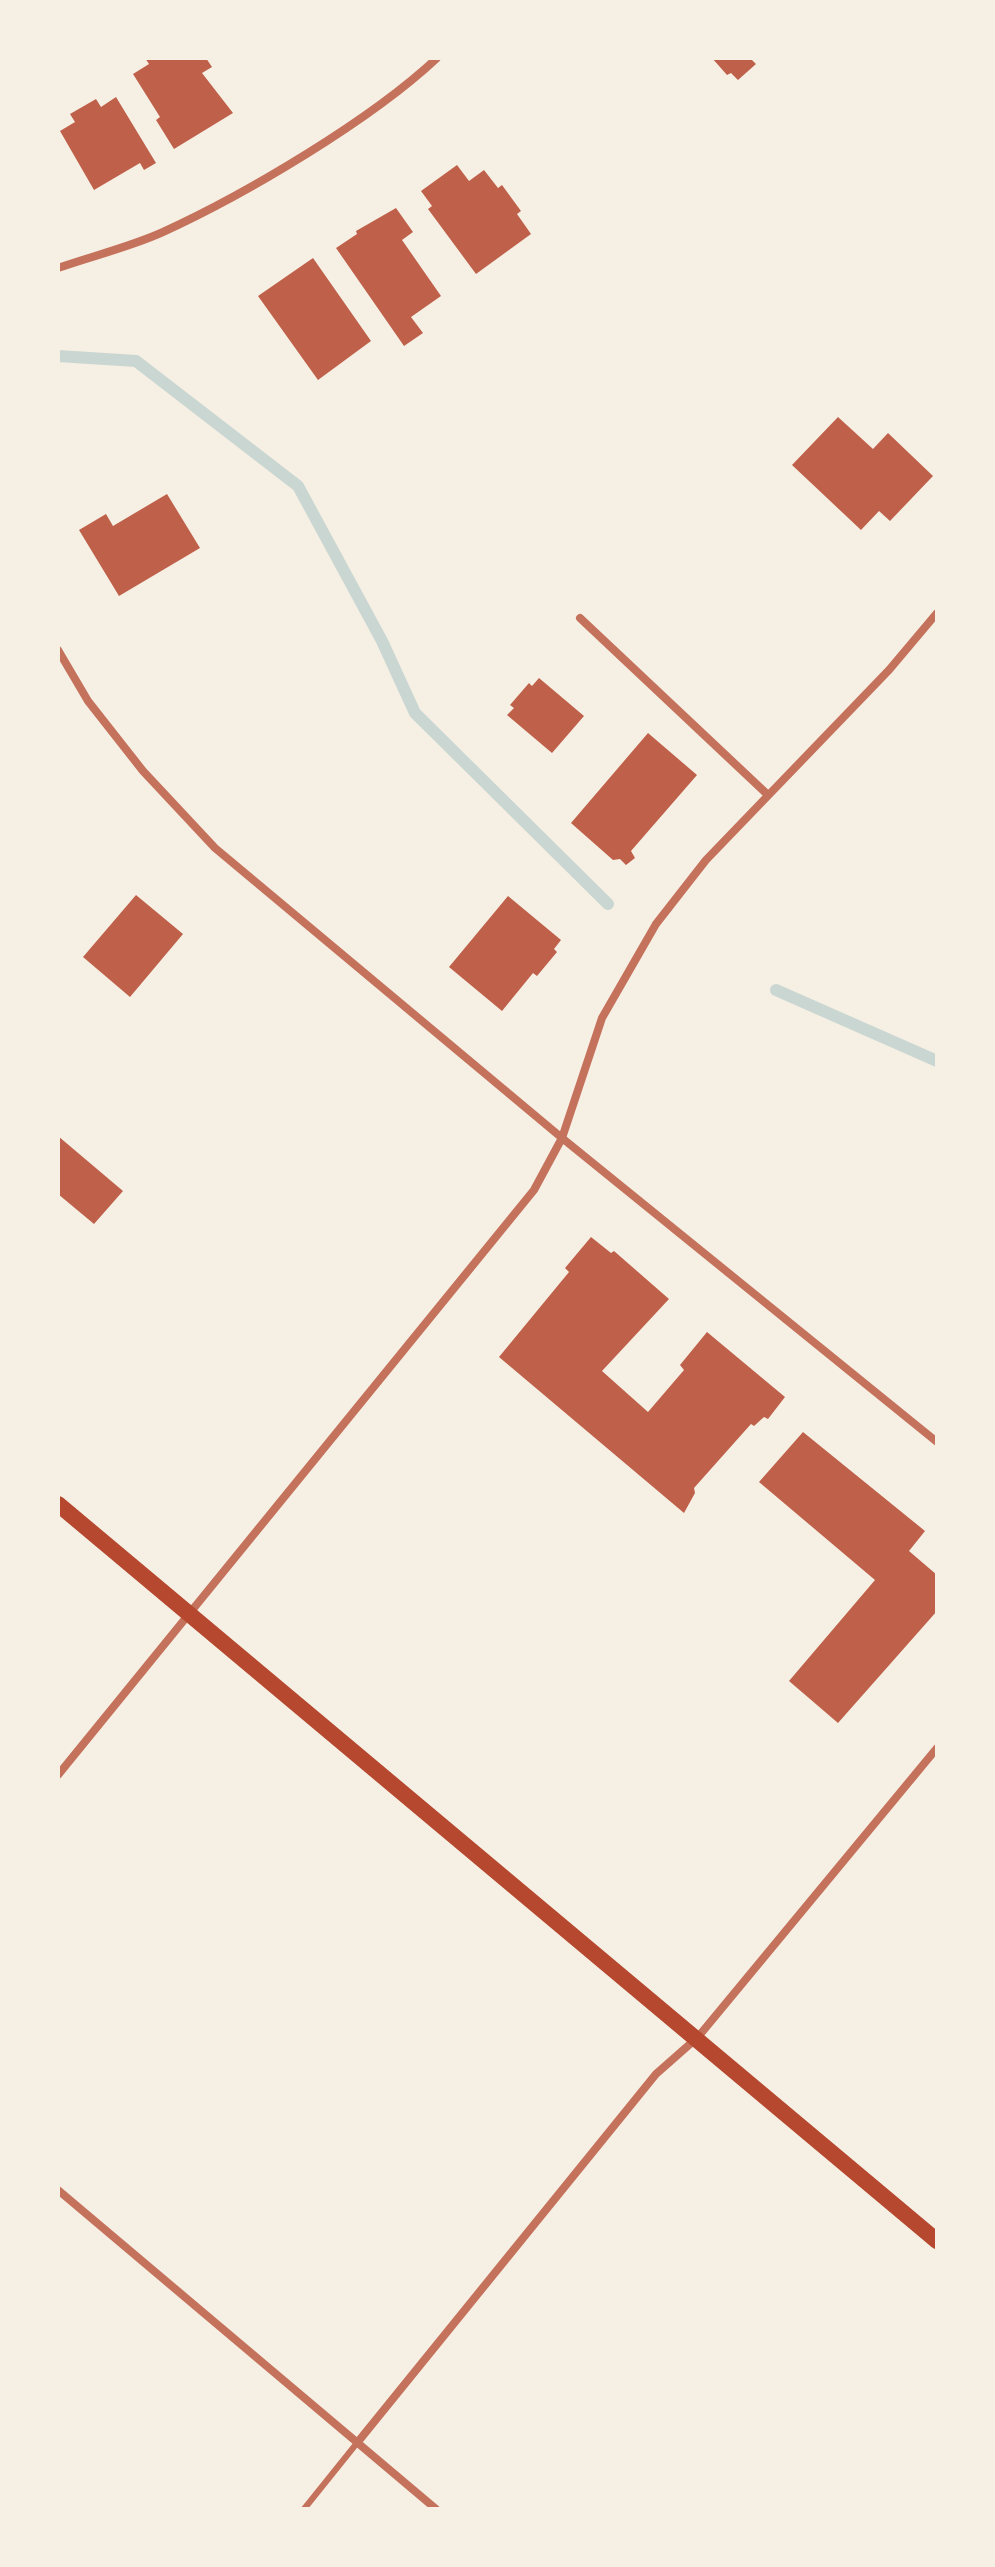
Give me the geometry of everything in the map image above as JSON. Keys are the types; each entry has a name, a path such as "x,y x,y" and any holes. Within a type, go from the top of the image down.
{"main road":[{"path":"58,1504 698,2037 937,2241"}],"street":[{"path":"58,268 161,233 259,181 352,122 437,58"},
{"path":"58,1775 534,1190 562,1138 602,1018 656,924 706,860 889,670 937,613"},
{"path":"580,618 768,795"},
{"path":"58,650 88,701 158,789 215,848 562,1138 937,1442"},
{"path":"357,2443 656,2074 698,2037 937,1748"},
{"path":"58,2190 436,2509"}],"lane":[{"path":"304,2509 357,2443"}],"building":[{"path":"145,58 206,58 212,67 202,73 233,113 174,149 156,120 160,117 133,74 149,64"},
{"path":"712,58 750,58 756,64 738,80 731,73 727,75"},
{"path":"116,97 156,163 144,170 140,163 94,190 60,131 75,122 70,114 96,99 101,107"},
{"path":"457,165 469,181 484,170 498,188 502,185 521,211 517,214 531,234 476,274 428,209 432,206 421,191"},
{"path":"396,208 413,232 402,240 441,296 411,317 423,333 404,346 336,248 357,234 356,231"},
{"path":"313,258 371,341 318,380 258,296"},
{"path":"838,417 873,449 888,433 933,476 890,521 879,511 861,530 792,465"},
{"path":"167,494 200,548 119,596 79,530 106,514 113,526"},
{"path":"539,678 584,716 552,753 507,715 514,708 510,705 529,683 532,686"},
{"path":"648,733 697,775 631,851 635,858 626,865 620,859 613,860 571,823"},
{"path":"136,895 183,934 130,997 83,957"},
{"path":"508,896 561,940 554,949 557,952 537,976 533,973 502,1011 449,967"},
{"path":"58,1136 123,1191 94,1224 58,1194"},
{"path":"591,1237 611,1253 614,1251 669,1299 602,1371 648,1412 684,1370 680,1365 707,1332 785,1397 768,1419 764,1417 754,1426 751,1424 694,1488 695,1493 684,1513 499,1357 569,1272 565,1268"},
{"path":"803,1432 925,1531 909,1551 937,1575 937,1611 838,1723 789,1681 875,1580 759,1482"}],"waterway":[{"path":"58,356 136,361 298,486 382,641 415,713 608,904"},
{"path":"776,990 937,1061"}]}
